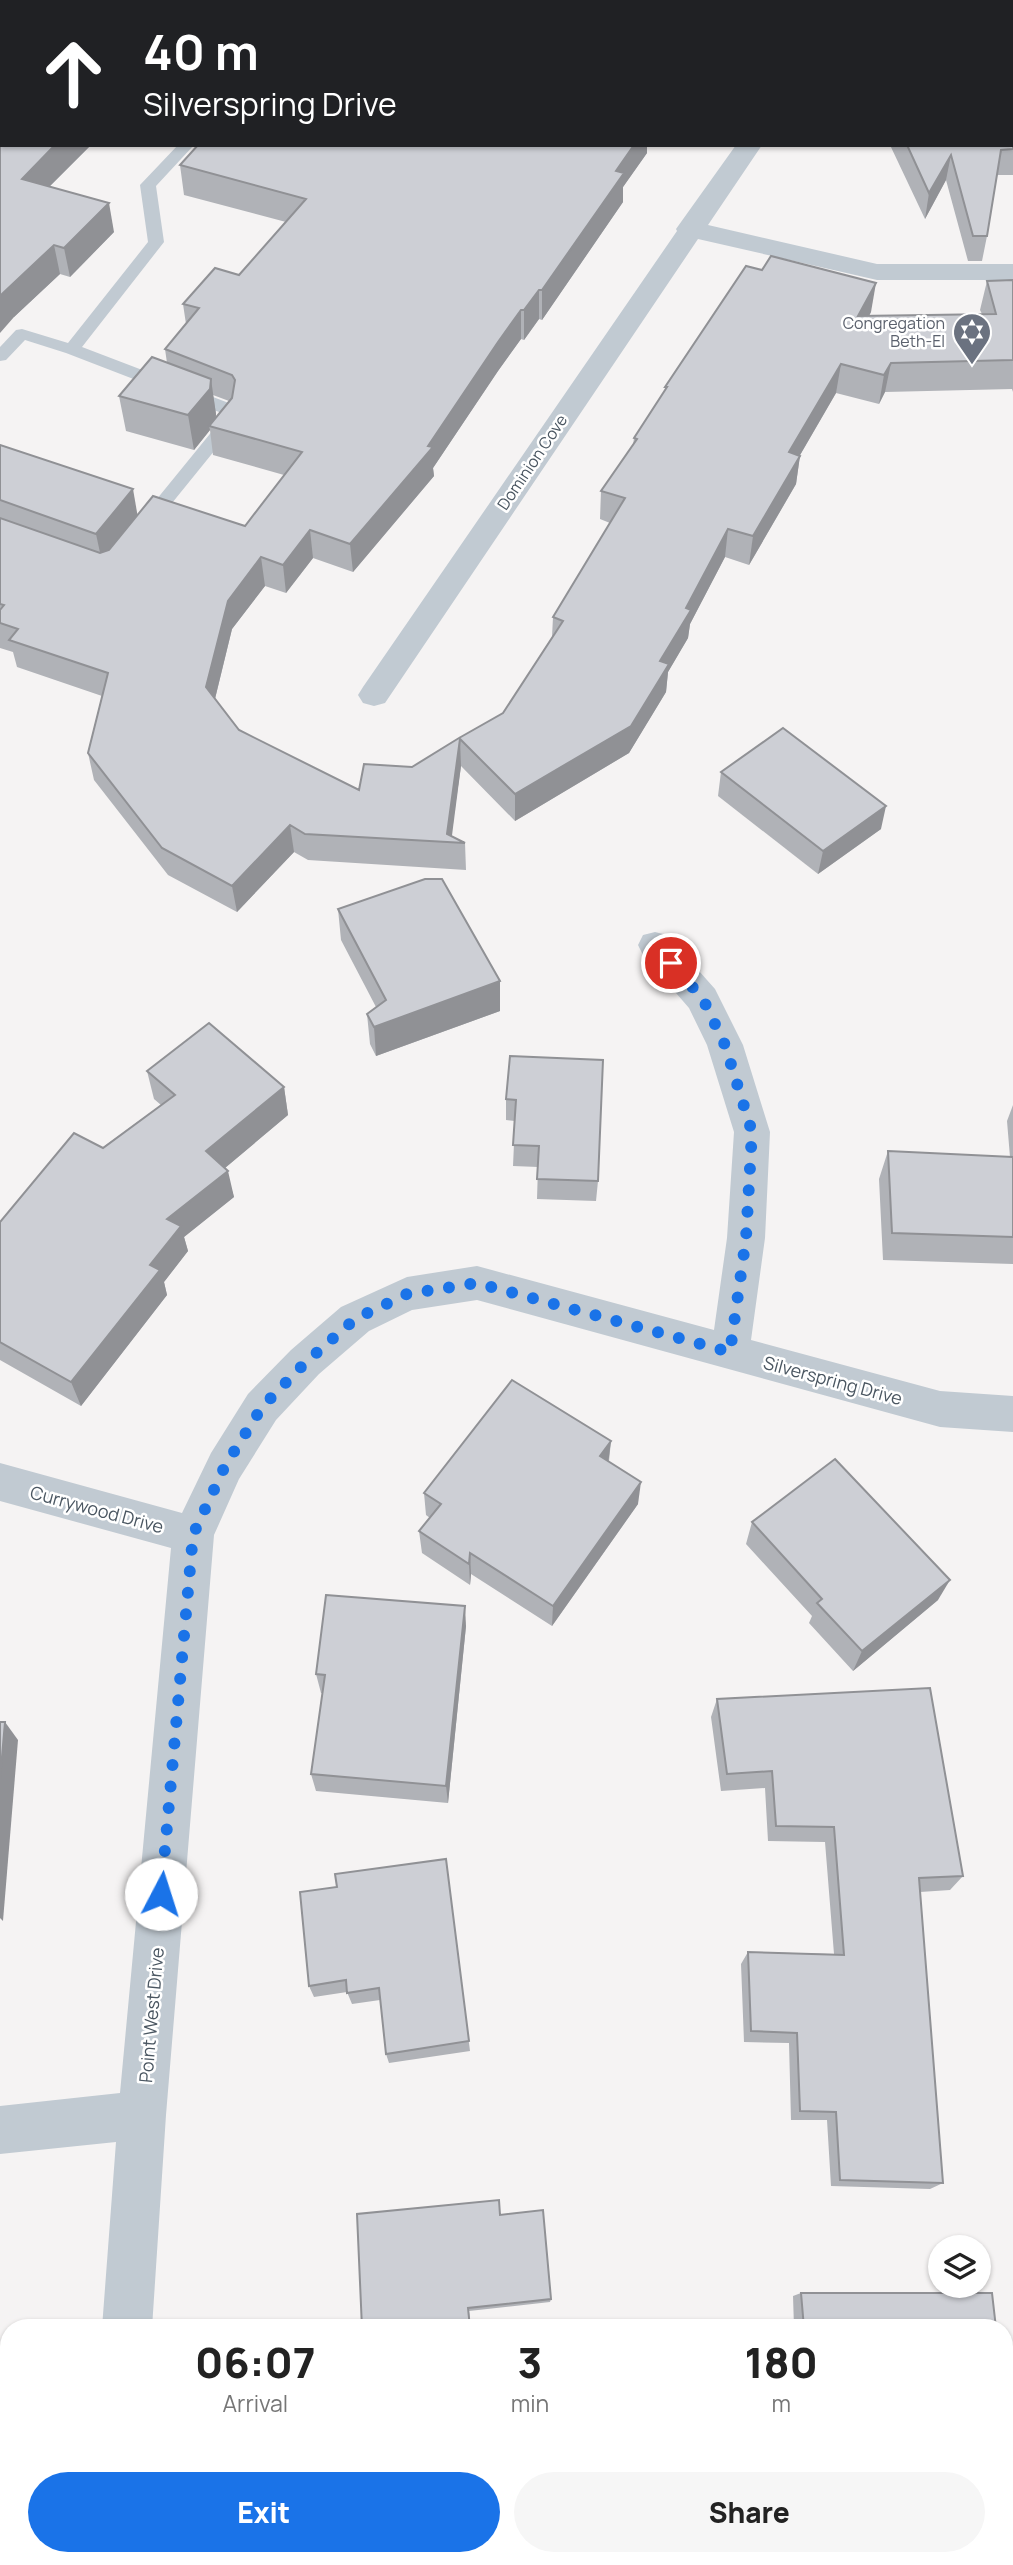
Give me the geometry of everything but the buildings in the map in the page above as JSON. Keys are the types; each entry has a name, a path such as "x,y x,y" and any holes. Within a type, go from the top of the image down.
{"street":[{"name":"Dominion Cove","path":"374,695 747,147"},
{"path":"689,229 877,272 1013,272"},
{"path":"655,945 703,999 725,1045 752,1132 746,1238 730,1352"},
{"name":"Silverspring Drive","path":"193,1535 225,1466 262,1407 306,1362 355,1319 407,1294 477,1283 940,1409 1013,1414"},
{"name":"Currywood Drive","path":"0,1482 193,1535"},
{"name":"Point West Drive","path":"128,2319 142,2115 193,1535"},
{"path":"0,2130 142,2115"}],"lane":[{"path":"72,349 156,242 148,185 185,147"},
{"path":"0,327 72,349 228,409 226,425 132,541"},
{"path":"0,356 22,334"}],"place":[{"name":"Congregation Beth-El","path":"972,366"}],"route":[{"path":"161,1894 193,1535 225,1466 262,1407 306,1362 355,1319 407,1294 477,1283 730,1352 746,1238 752,1132 725,1045 703,999 671,963"}]}
